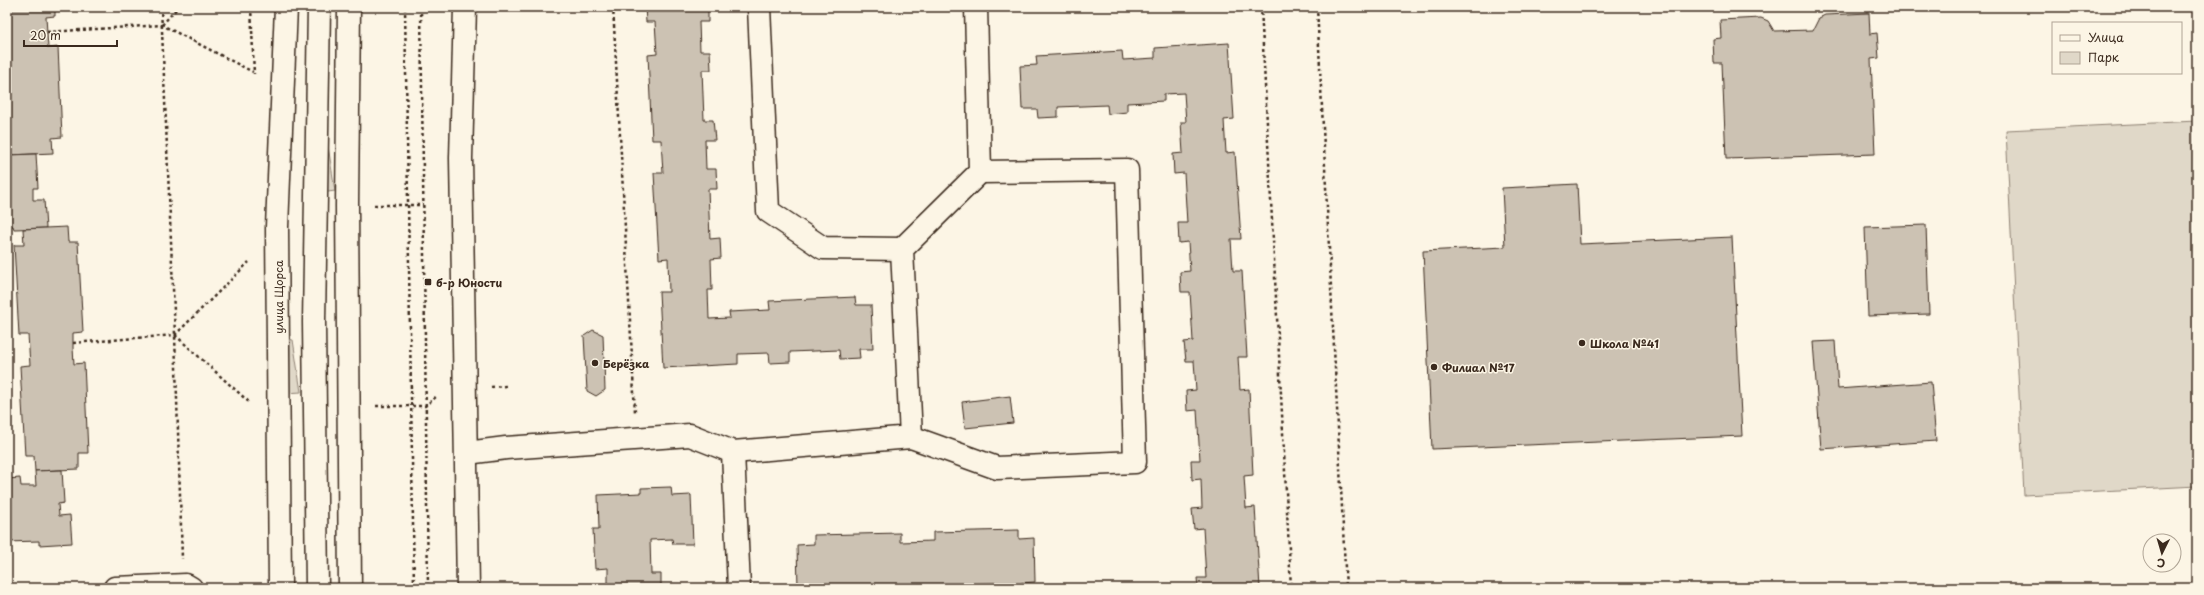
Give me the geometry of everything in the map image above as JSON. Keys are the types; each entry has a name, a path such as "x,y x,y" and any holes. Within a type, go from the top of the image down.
{"main road":[{"name":"улица Щорса","path":"280,588 277,227 286,7"},
{"path":"317,588 314,322 319,7"},
{"path":"349,7 347,206 350,588"},
{"path":"465,7 461,158 467,452 468,588"},
{"path":"467,452 690,434 733,452 911,437 997,468 1135,462 1127,170 980,172 902,249 822,248 768,211 759,7"},
{"path":"976,7 980,172"},
{"path":"902,249 911,437"},
{"path":"733,452 739,588"},
{"path":"115,588 189,586"}],"path":[{"path":"161,7 175,335 180,550 189,586"},
{"path":"162,25 178,7"},
{"path":"405,7 414,588"},
{"path":"421,7 428,588"},
{"path":"613,7 636,439"},
{"path":"1261,7 1291,588"},
{"path":"1317,7 1346,588"},
{"path":"47,32 162,25 254,72"},
{"path":"73,343 175,335 250,261"},
{"path":"175,335 255,407"}],"green space":[{"path":"2197,121 2197,486 2024,495 2006,130"},
{"path":"327,139 335,191 321,193"},
{"path":"286,339 293,340 301,392 287,393"}],"building":[{"path":"7,7 55,7 55,16 46,17 48,48 58,47 62,137 52,138 53,153 9,155 7,140"},
{"path":"645,7 708,7 708,22 699,22 700,51 710,51 711,70 702,70 704,120 713,120 715,140 705,140 706,169 716,169 717,189 708,189 710,239 720,238 721,258 711,259 712,290 708,290 709,319 730,318 729,312 770,310 769,301 855,297 856,305 871,305 873,349 859,349 860,358 840,359 839,350 790,352 790,362 770,363 769,353 738,354 738,364 663,368 659,292 669,292 668,258 659,259 654,173 663,173 661,140 652,140 648,55 657,54 655,22 646,22"},
{"path":"1869,13 1870,34 1877,33 1879,58 1871,59 1875,154 1726,159 1722,63 1714,63 1713,39 1721,38 1720,20 1761,18 1768,21 1774,31 1813,30 1819,18 1825,15"},
{"path":"1229,43 1234,119 1224,120 1226,153 1235,152 1241,239 1231,239 1233,271 1242,271 1247,357 1238,357 1240,390 1249,389 1253,475 1244,476 1246,508 1255,507 1260,588 1198,588 1197,578 1206,578 1203,528 1194,529 1192,509 1202,508 1201,479 1192,480 1191,460 1200,460 1197,410 1187,411 1186,391 1196,390 1194,361 1186,361 1184,342 1193,341 1190,292 1181,292 1180,272 1190,271 1188,242 1179,243 1178,223 1187,223 1184,173 1174,174 1173,154 1183,153 1181,122 1186,122 1184,93 1164,94 1164,101 1127,103 1127,112 1108,114 1107,105 1058,107 1058,117 1038,118 1037,109 1022,109 1020,66 1037,65 1036,56 1122,51 1123,60 1155,58 1155,48"},
{"path":"36,154 38,188 33,188 33,200 44,200 46,228 14,229 13,226 7,226 7,170 10,170 9,155"},
{"name":"Школа №41","path":"1577,184 1580,244 1732,237 1742,436 1432,449 1423,251 1505,247 1502,188"},
{"path":"1926,225 1929,314 1868,316 1865,227"},
{"path":"67,227 68,242 78,242 83,332 73,333 73,348 74,364 84,363 88,453 79,453 79,469 35,471 34,456 25,456 20,366 30,365 28,335 19,335 14,245 24,245 23,229"},
{"name":"Берёзка","path":"593,330 603,335 605,390 596,396 587,391 584,336"},
{"path":"1835,341 1838,389 1931,382 1936,441 1821,449 1813,342"},
{"path":"1010,396 1013,423 965,428 962,402"},
{"path":"62,470 64,503 58,504 59,516 70,515 72,543 39,545 39,541 7,542 7,479 20,478 21,486 36,486 35,471"},
{"path":"671,487 672,496 691,495 693,544 673,544 672,539 650,540 651,574 661,574 661,588 608,588 608,568 595,569 593,529 599,529 598,495 641,493 641,488"},
{"path":"1019,530 1019,539 1034,538 1035,582 1021,583 1021,588 1002,588 1002,583 952,584 952,588 932,588 932,585 902,585 902,588 883,588 883,586 798,588 797,545 814,544 814,535 900,533 900,542 933,541 933,532"}],"place":[{"name":"б-р Юности","path":"428,282"},
{"name":"Школа №41","path":"1582,343"},
{"name":"Берёзка","path":"595,363"},
{"name":"Филиал №17","path":"1434,367"}]}
